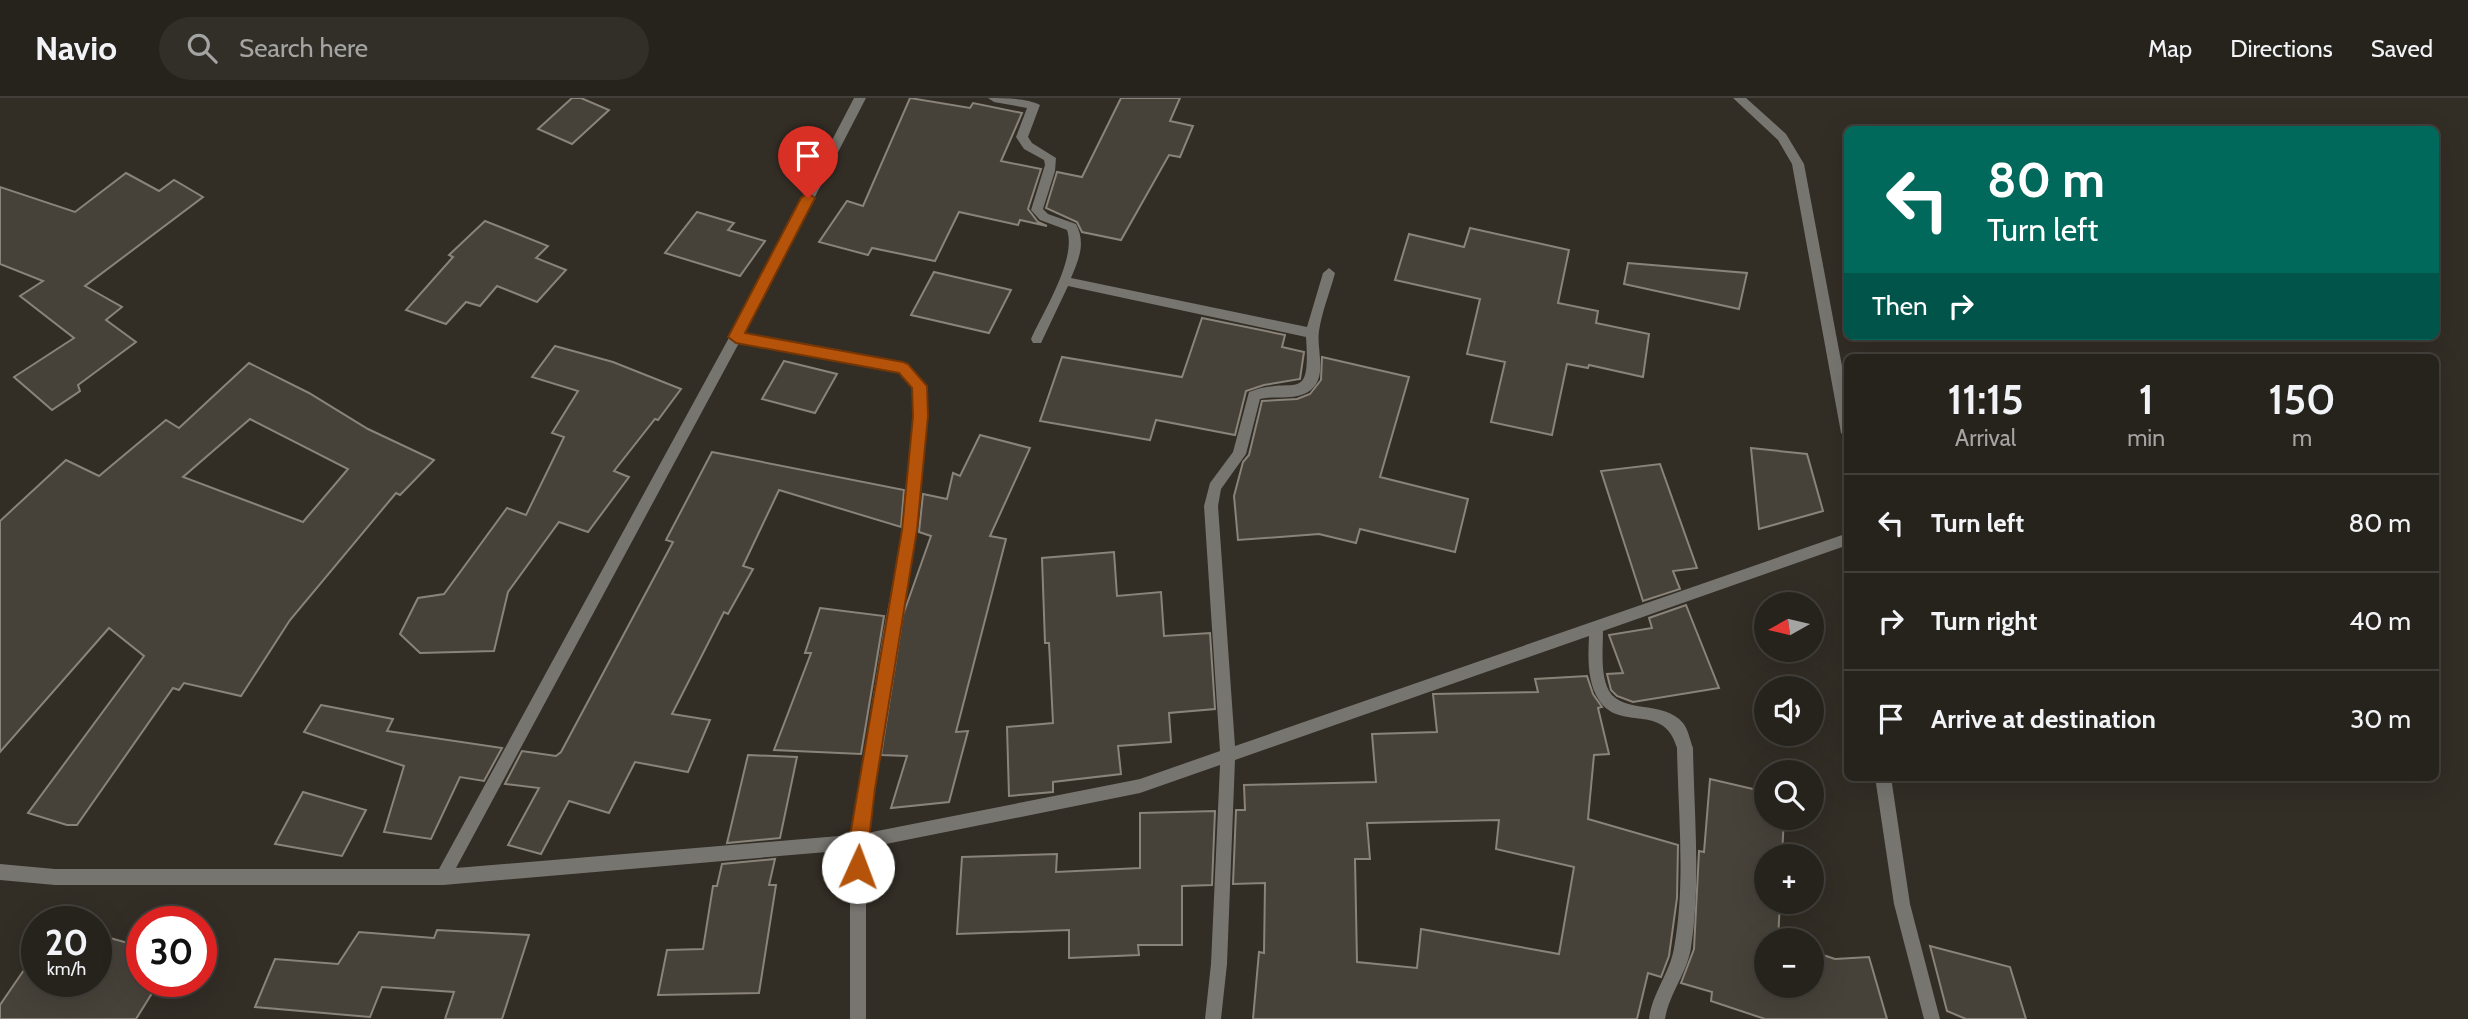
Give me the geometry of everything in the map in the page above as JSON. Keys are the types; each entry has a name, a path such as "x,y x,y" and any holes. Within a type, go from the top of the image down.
{"street":[{"path":"443,877 736,337 860,98"},
{"path":"993,98 1036,102 1022,138 1028,146 1050,158 1052,169 1038,197 1037,210 1044,217 1072,228 1075,233 1076,248 1065,281 1037,339"},
{"path":"1739,98 1782,138 1798,164 1844,411"},
{"path":"1213,1019 1219,964 1228,756 1212,506 1215,487 1239,454 1254,396 1265,391 1293,393 1307,387 1314,376 1312,333 1329,273"},
{"path":"1065,281 1312,333"},
{"path":"736,337 903,368 920,386 920,416 909,530 890,633 858,842 858,1019"},
{"path":"0,872 55,877 443,877 858,842 1140,786 1844,540"},
{"path":"1596,628 1597,668 1604,696 1619,708 1656,713 1678,727 1685,748 1688,911 1682,953 1659,1004 1657,1019"},
{"path":"1884,781 1902,904 1932,1019"}],"building":[{"path":"572,98 581,98 609,110 572,144 538,129"},
{"path":"910,98 970,108 973,103 1022,113 1001,161 1041,169 1028,209 1038,222 1047,226 1020,220 1018,225 959,212 935,261 872,248 868,255 819,242 847,201 863,206"},
{"path":"1121,98 1180,98 1170,121 1193,126 1180,157 1169,155 1121,240 1082,232 1077,222 1046,208 1057,172 1082,177"},
{"path":"126,173 159,191 174,180 203,197 85,286 122,307 106,320 136,342 78,385 80,391 52,410 14,377 74,338 20,296 43,281 0,264 0,187 75,212"},
{"path":"697,212 734,223 728,230 765,241 740,276 665,253"},
{"path":"485,221 548,246 536,258 566,270 537,302 497,286 480,306 466,302 446,324 406,310 453,257 449,255"},
{"path":"1470,228 1569,250 1558,303 1598,311 1596,323 1649,334 1643,377 1589,365 1588,368 1567,364 1552,435 1491,422 1505,362 1467,354 1480,299 1395,280 1409,234 1464,247"},
{"path":"1628,263 1747,273 1739,309 1624,284"},
{"path":"934,272 1011,290 989,333 911,315"},
{"path":"1202,318 1285,335 1282,347 1304,352 1300,379 1246,391 1235,435 1156,420 1150,440 1040,421 1062,357 1182,377"},
{"path":"555,346 613,362 681,389 614,471 629,477 588,532 559,522 508,592 494,651 420,653 400,634 418,598 444,594 507,508 526,515 564,437 552,433 578,391 532,377"},
{"path":"1322,357 1409,377 1380,477 1468,499 1455,552 1360,529 1356,543 1319,534 1238,540 1234,496 1243,462 1249,455 1262,401 1297,399 1310,394 1321,380"},
{"path":"784,361 837,374 815,413 762,399"},
{"path":"249,363 309,393 368,429 434,460 400,495 396,493 290,620 241,696 184,683 179,690 173,688 77,825 67,825 28,813 144,656 109,628 0,752 0,521 66,460 99,476 166,420 179,428","holes":["250,419 348,469 303,522 183,477"]},
{"path":"980,435 1030,448 990,536 1006,539 956,732 968,731 949,802 891,808 907,756 881,755 903,615 931,536 919,532 923,494 947,499 953,473 960,476"},
{"path":"1751,448 1807,454 1823,511 1759,529"},
{"path":"712,452 904,490 901,527 779,490 743,566 753,569 728,614 724,612 672,714 710,720 688,772 635,762 609,813 569,801 541,854 508,845 539,788 505,784 522,751 556,756 561,752 673,542 666,540"},
{"path":"1660,464 1697,568 1673,571 1680,589 1643,601 1601,471"},
{"path":"1114,552 1117,596 1161,592 1164,636 1210,633 1215,709 1169,713 1171,742 1118,746 1121,774 1053,782 1053,792 1009,796 1007,727 1053,723 1049,643 1045,643 1042,558"},
{"path":"1686,605 1719,688 1633,702 1617,696 1611,690 1607,674 1623,673 1609,635 1652,628 1649,618"},
{"path":"820,608 884,616 861,754 774,750 811,653 805,653"},
{"path":"1587,676 1593,694 1602,707 1598,708 1609,754 1594,755 1588,819 1678,845 1677,898 1669,956 1661,977 1648,973 1637,1019 1253,1019 1259,952 1264,953 1265,883 1233,884 1236,810 1245,810 1244,785 1376,782 1372,734 1437,732 1433,694 1538,692 1535,679","holes":["1499,820 1496,849 1574,867 1559,954 1421,929 1417,968 1357,962 1355,859 1370,859 1367,823"]},
{"path":"321,705 393,719 387,731 502,748 484,781 460,777 431,839 384,832 404,766 304,732"},
{"path":"748,755 797,757 780,838 727,843"},
{"path":"1710,779 1754,789 1754,830 1783,830 1783,844 1754,844 1754,914 1779,914 1779,928 1754,928 1754,998 1824,998 1824,955 1835,959 1869,957 1887,1019 1765,1019 1711,1001 1712,992 1681,983 1694,949 1699,851 1704,852"},
{"path":"303,792 366,810 342,856 275,844"},
{"path":"1215,811 1212,885 1182,886 1182,945 1138,945 1139,955 1069,958 1069,930 957,934 962,857 1057,854 1056,872 1140,868 1140,813"},
{"path":"775,859 769,885 776,885 759,993 658,995 667,950 703,949 713,886 717,886 722,864"},
{"path":"437,930 529,935 502,1019 445,1019 454,992 382,987 370,1017 255,1007 275,959 338,964 359,932 434,938"},
{"path":"112,939 126,942 126,997 150,997 136,1019 0,1019 0,1005 21,974 21,997 112,997"},
{"path":"1930,946 2010,967 2026,1019 1966,1019 1947,1011"}],"route":[{"path":"808,198 736,337 903,368 920,386 920,416 909,530 866,789 858,842 858,867"}]}
